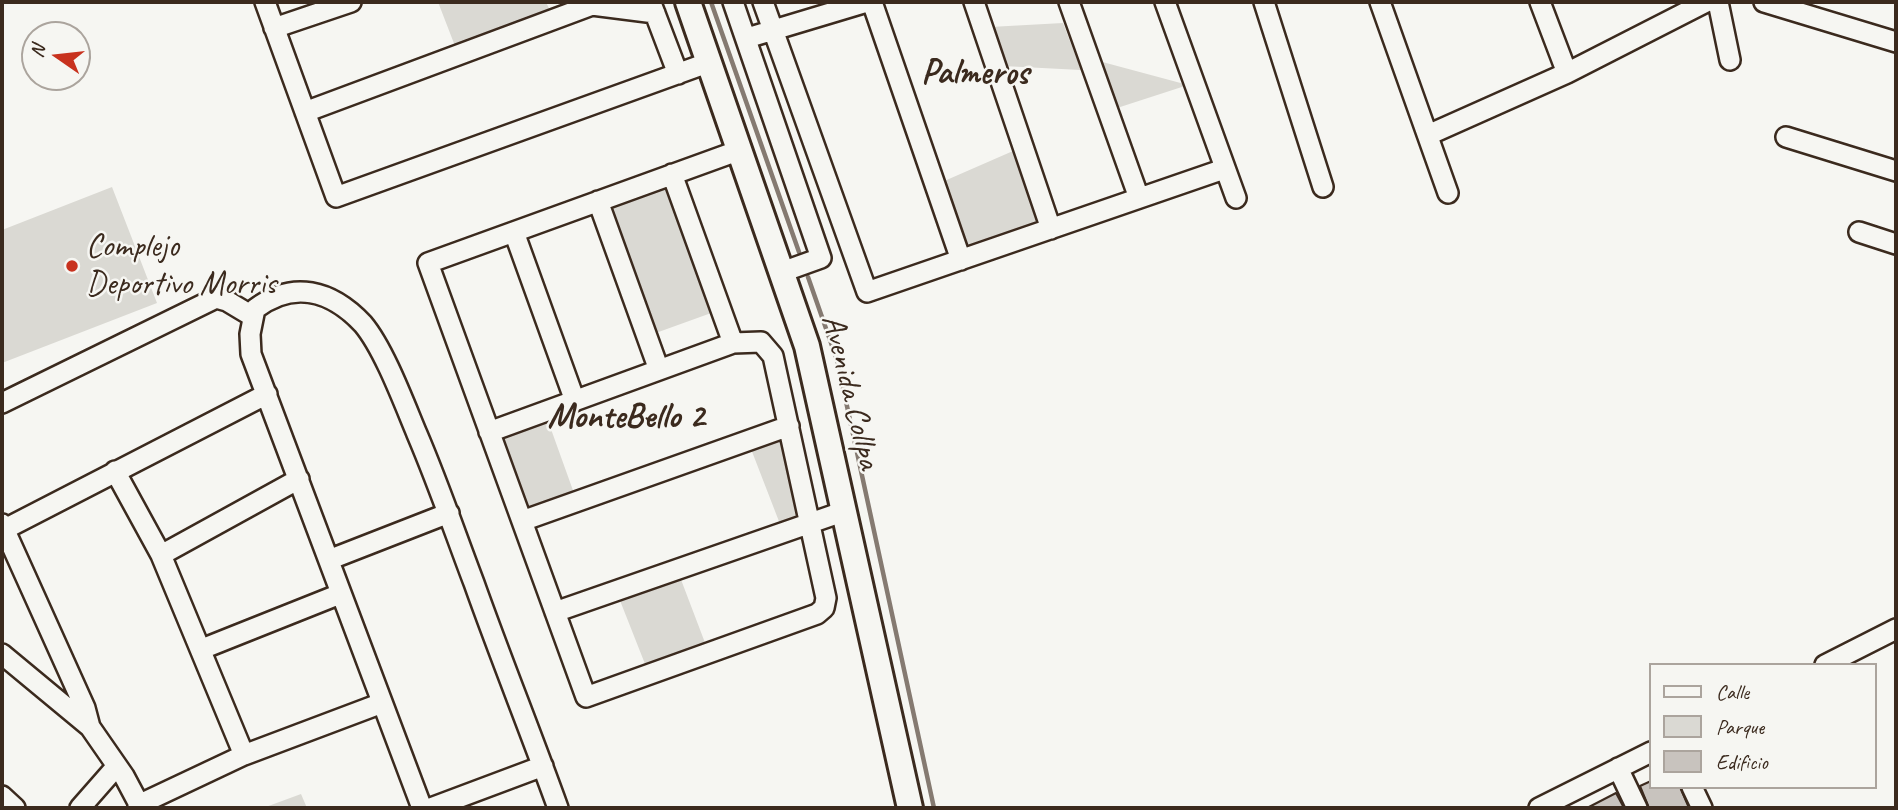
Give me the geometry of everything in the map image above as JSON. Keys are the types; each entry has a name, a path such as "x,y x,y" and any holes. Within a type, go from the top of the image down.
{"main road":[{"name":"Avenida Collpa","path":"688,2 807,346 910,808"}],"street":[{"path":"265,2 336,197 710,62"},
{"path":"274,28 351,2"},
{"path":"733,2 821,258 782,272"},
{"path":"764,2 867,292 1224,169"},
{"path":"747,38 867,2"},
{"path":"873,2 961,260"},
{"path":"974,2 1051,229"},
{"path":"1069,2 1139,198"},
{"path":"1164,2 1236,198"},
{"path":"1264,2 1323,187"},
{"path":"1380,2 1448,193"},
{"path":"1540,2 1567,73"},
{"path":"1428,135 1567,73 1706,2"},
{"path":"1718,2 1730,60"},
{"path":"1764,2 1896,42"},
{"path":"305,111 559,9 592,5 653,7 678,74"},
{"path":"1786,137 1896,171"},
{"path":"489,432 733,343 761,342 773,356 826,598 824,608 817,614 586,697 489,432 428,263 740,150"},
{"path":"672,174 733,343"},
{"path":"598,201 659,370"},
{"path":"514,232 575,401"},
{"path":"1859,232 1896,244"},
{"path":"422,808 340,594 331,559 251,354 255,309 270,297 296,290 328,299 354,315 380,351 449,513 558,808"},
{"path":"2,403 216,298 227,301 253,316"},
{"path":"267,394 3,526 90,727 139,807 244,755 382,703"},
{"path":"522,521 789,426"},
{"path":"116,471 161,555 244,755"},
{"path":"161,555 299,479"},
{"path":"555,612 845,511"},
{"path":"331,559 449,513"},
{"path":"202,649 340,594"},
{"path":"1829,663 1896,629"},
{"path":"2,654 90,727"},
{"path":"1539,808 1650,752"},
{"path":"431,808 543,766"},
{"path":"80,808 116,767"},
{"path":"1618,768 1637,808"},
{"path":"1693,789 1702,808"},
{"path":"2,796 15,808"}],"green space":[{"path":"438,2 546,2 551,13 455,46"},
{"path":"1063,23 1081,70 1003,66 990,27"},
{"path":"1095,60 1188,85 1114,109"},
{"path":"1013,151 1040,227 964,252 942,182"},
{"path":"667,183 714,312 653,334 607,205"},
{"name":"Complejo Deportivo Morris","path":"112,187 157,303 2,363 2,230"},
{"path":"547,418 575,496 527,513 501,435"},
{"path":"784,437 801,515 780,524 751,449"},
{"path":"680,577 707,648 647,669 619,598"},
{"path":"301,794 307,808 263,808"}],"building":[{"path":"1650,781 1650,789 1681,789 1689,808 1649,808 1640,786"},
{"path":"1616,793 1624,808 1587,808"}],"waterway":[{"path":"711,2 799,252"},
{"path":"808,277 837,360 934,808"}],"place":[{"name":"Complejo Deportivo Morris","path":"72,266"}],"district":[{"name":"Palmeros","path":"975,74"},
{"name":"MonteBello 2","path":"626,418"}]}
